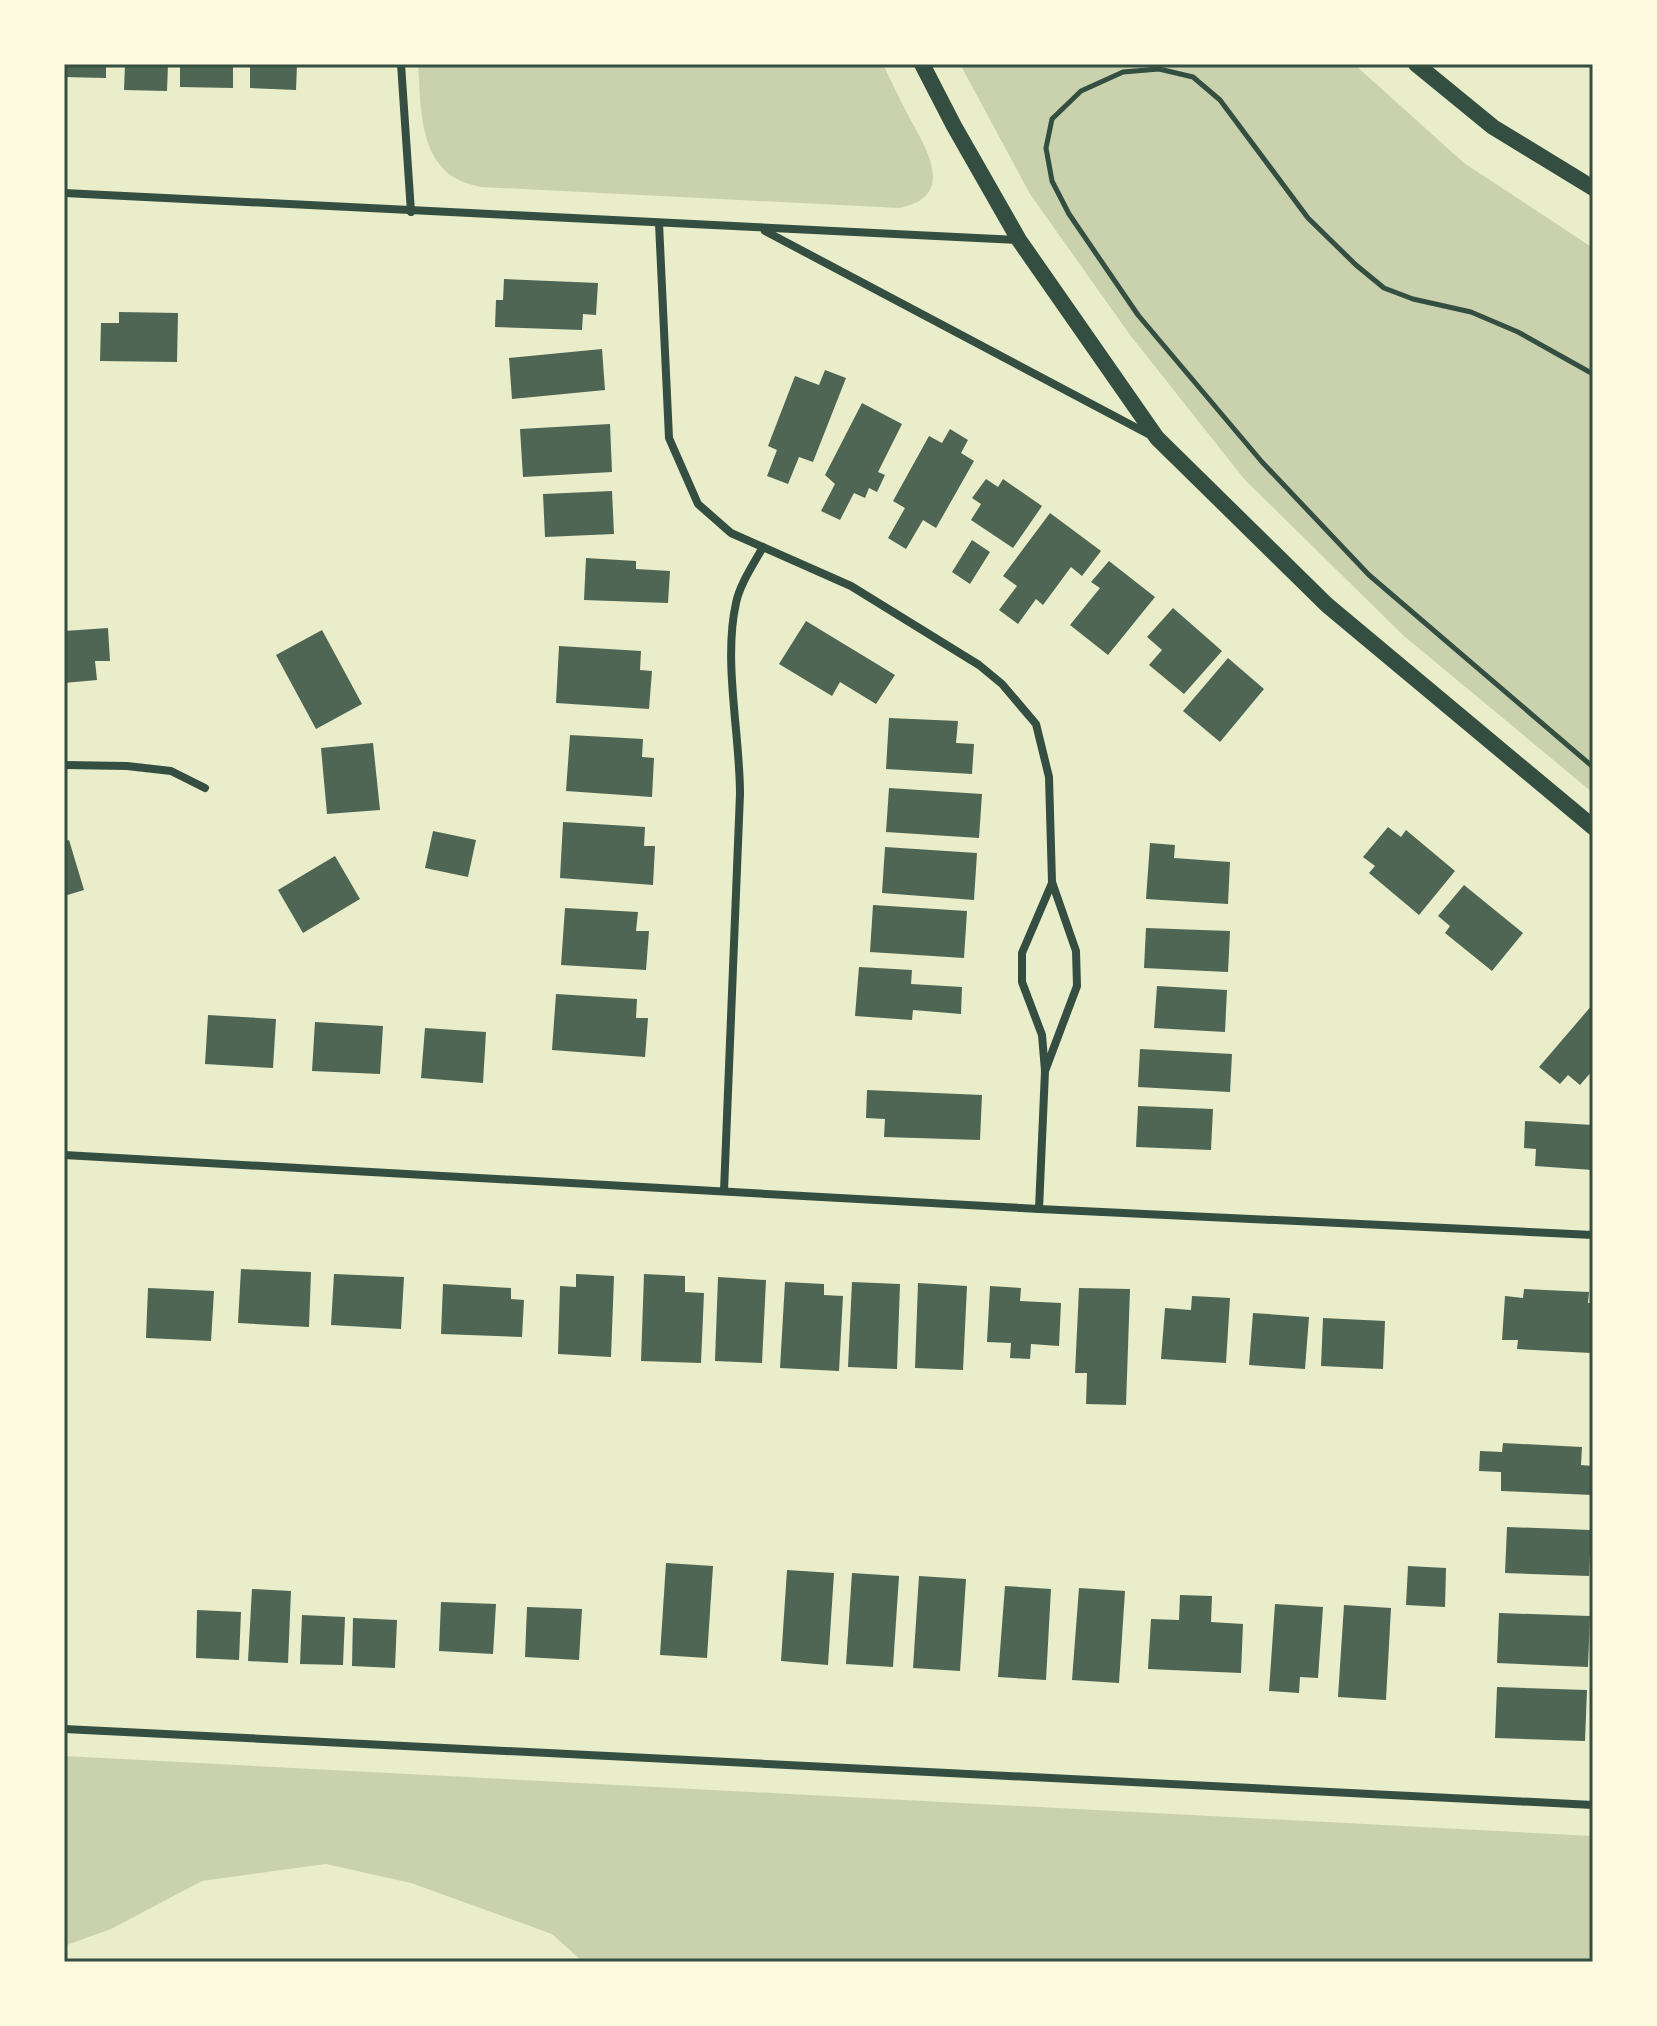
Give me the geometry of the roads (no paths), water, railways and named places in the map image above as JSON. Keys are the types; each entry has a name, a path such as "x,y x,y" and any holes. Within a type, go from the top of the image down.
{"main road":[{"path":"922,64 1019,240 1157,438 1327,605 1593,827"},
{"path":"1416,64 1493,127 1593,188"}],"street":[{"path":"401,64 411,212"},
{"path":"64,193 1019,240"},
{"path":"659,223 669,438 698,504 731,533 851,586 979,665 1002,684 1036,724 1049,777 1052,882 1076,951 1077,986 1045,1071"},
{"path":"760,228 1157,438"},
{"path":"724,1191 740,794 740,754 730,643 736,600 763,547"},
{"path":"64,765 127,766 171,771 205,788"},
{"path":"1039,1209 1045,1071 1042,1035 1022,982 1022,953 1052,882"},
{"path":"64,1155 1039,1209 1593,1235"},
{"path":"64,1729 1593,1805"}]}
